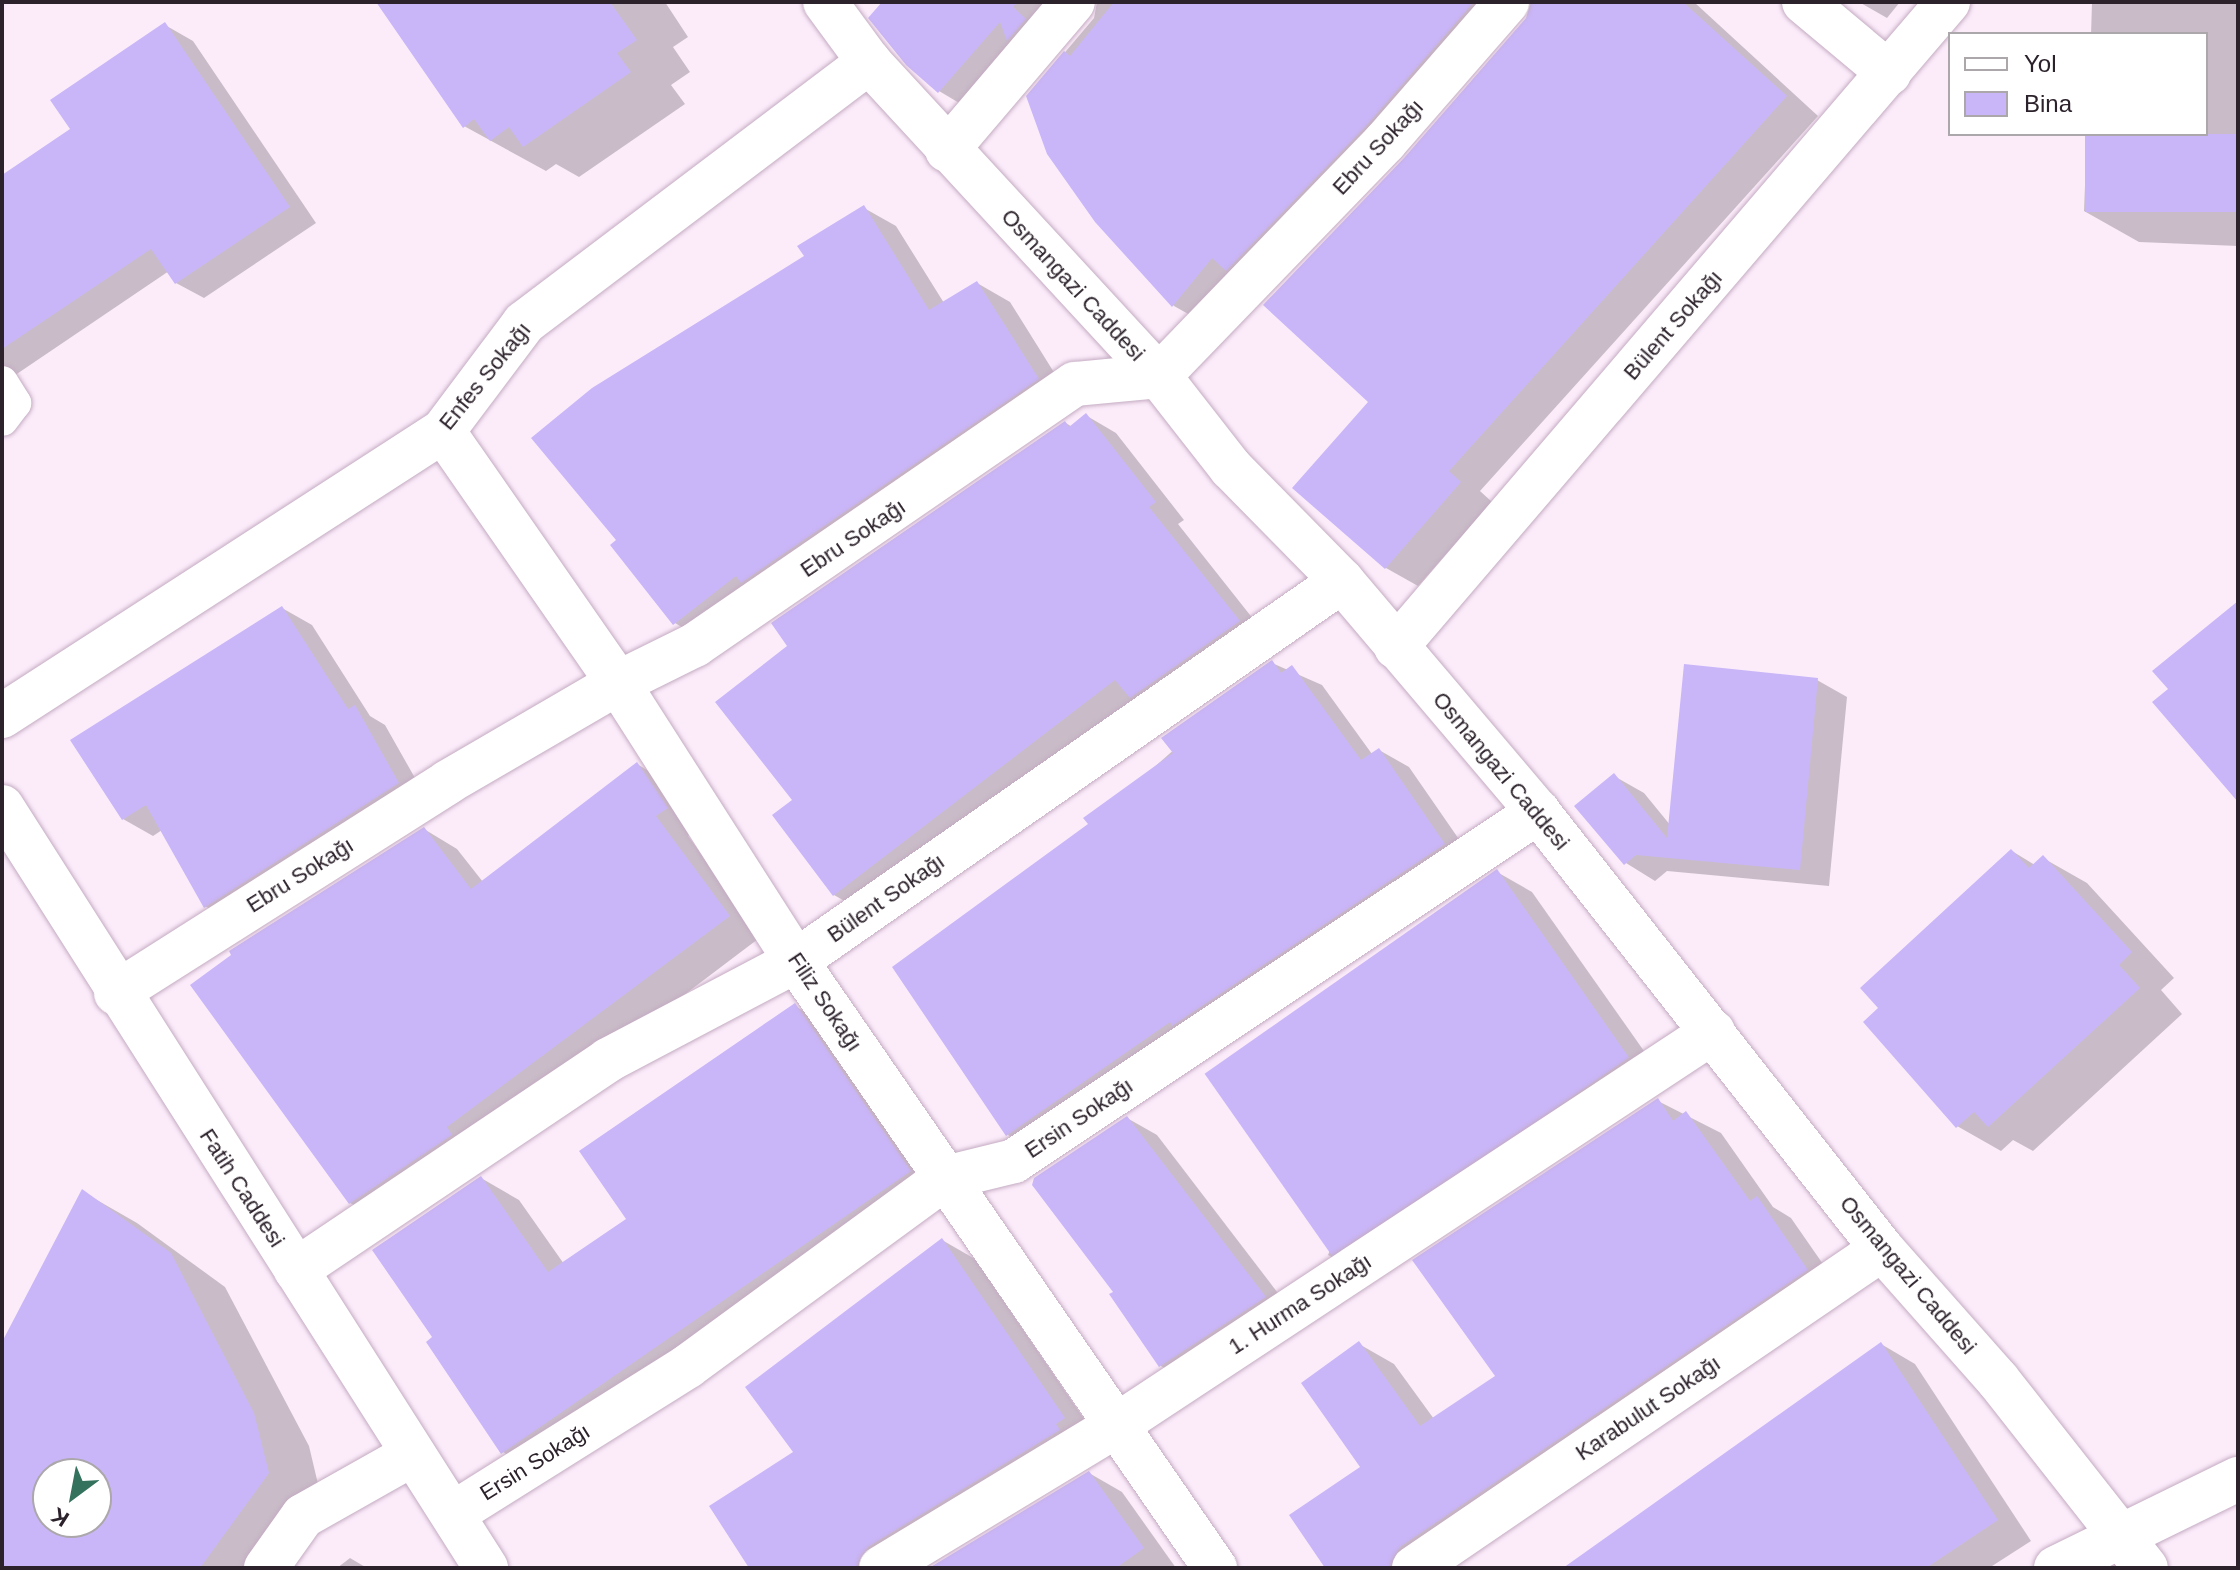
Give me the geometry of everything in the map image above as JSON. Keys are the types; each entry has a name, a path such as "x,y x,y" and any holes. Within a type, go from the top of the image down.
{"street":[{"name":"Osmangazi Caddesi","path":"825,2 869,62 947,150 1159,376 1231,468 1342,581 1538,812 1882,1249 1998,1380 2132,1552"},
{"path":"947,150 1073,2"},
{"name":"Ebru Sokağı","path":"116,993 448,782 618,683 695,645 1075,384 1159,376 1385,142 1507,2"},
{"path":"1804,2 1889,73"},
{"name":"Bülent Sokağı","path":"1396,647 1948,2"},
{"name":"Enfes Sokağı","path":"2,716 443,431 524,323 869,62"},
{"name":"Filiz Sokağı","path":"443,431 618,683 796,961 1215,1568"},
{"name":"Bülent Sokağı","path":"296,1270 608,1060 796,961 1342,581"},
{"name":"Fatih Caddesi","path":"2,807 116,993 454,1513 486,1568"},
{"name":"Ersin Sokağı","path":"454,1513 688,1366 945,1178 1014,1161 1538,812"},
{"name":"1. Hurma Sokağı","path":"881,1568 1117,1425 1713,1032"},
{"name":"Karabulut Sokağı","path":"1414,1568 1882,1249"},
{"path":"266,1568 303,1516 413,1454"},
{"path":"2056,1568 2132,1552 2238,1479"}],"lane":[{"path":"2,382 15,403 2,420"}],"building":[{"path":"376,2 610,2 637,40 617,53 631,72 523,147 509,127 490,141 474,119 463,128"},
{"path":"882,2 1017,2 1013,7 1026,19 1007,41 1000,22 938,93 906,65 868,18"},
{"path":"1114,2 1474,2 1367,125 1226,271 1212,258 1172,307 1095,222 1047,154 1026,96 1064,51 1070,56"},
{"path":"1531,2 1683,2 1787,96 1449,471 1461,482 1385,569 1292,488 1368,402 1263,305 1404,158 1526,18"},
{"path":"165,22 290,207 175,284 151,249 2,349 2,175 70,129 50,100"},
{"path":"2238,134 2238,212 2085,212 2085,136"},
{"path":"864,205 929,310 977,281 1039,379 741,583 736,576 673,625 610,545 616,540 531,438 592,388 804,256 797,246"},
{"path":"1086,413 1156,502 1149,507 1240,621 1130,698 1115,680 833,896 772,815 792,800 715,702 787,646 771,623 1065,421 1069,427"},
{"path":"2238,601 2238,802 2152,702 2168,689 2152,671"},
{"path":"282,606 348,709 355,705 399,783 204,908 146,805 122,820 70,740"},
{"path":"1272,660 1281,673 1292,665 1361,760 1379,748 1445,844 1172,1026 1170,1022 1006,1136 892,967 1088,824 1083,818 1173,753 1161,738"},
{"path":"1684,664 1818,678 1800,870 1636,855 1624,865 1574,806 1614,773 1667,838"},
{"path":"637,762 668,808 656,816 730,916 447,1127 452,1135 349,1204 190,985 231,955 229,951 424,827 471,889"},
{"path":"2011,849 2029,868 2043,855 2132,952 2119,965 2140,988 1988,1127 1974,1112 1956,1128 1863,1022 1878,1008 1860,988"},
{"path":"1497,869 1629,1057 1336,1262 1205,1074"},
{"path":"795,1003 911,1171 501,1454 426,1342 432,1337 372,1250 481,1176 548,1272 626,1219 579,1151"},
{"path":"1658,1098 1673,1121 1686,1111 1750,1201 1757,1196 1808,1270 1400,1547 1389,1568 1325,1568 1289,1515 1360,1467 1301,1383 1359,1341 1420,1426 1495,1376 1412,1260"},
{"path":"1127,1116 1266,1297 1159,1367 1109,1294 1113,1292 1032,1185 1034,1178"},
{"path":"82,1189 171,1253 254,1413 269,1473 200,1568 2,1568 2,1342"},
{"path":"942,1238 1065,1418 1056,1424 1060,1430 868,1547 856,1568 749,1568 709,1506 793,1452 745,1387"},
{"path":"1881,1342 1998,1520 1926,1568 1563,1568"},
{"path":"1089,1471 1144,1548 1116,1568 929,1568"}]}
